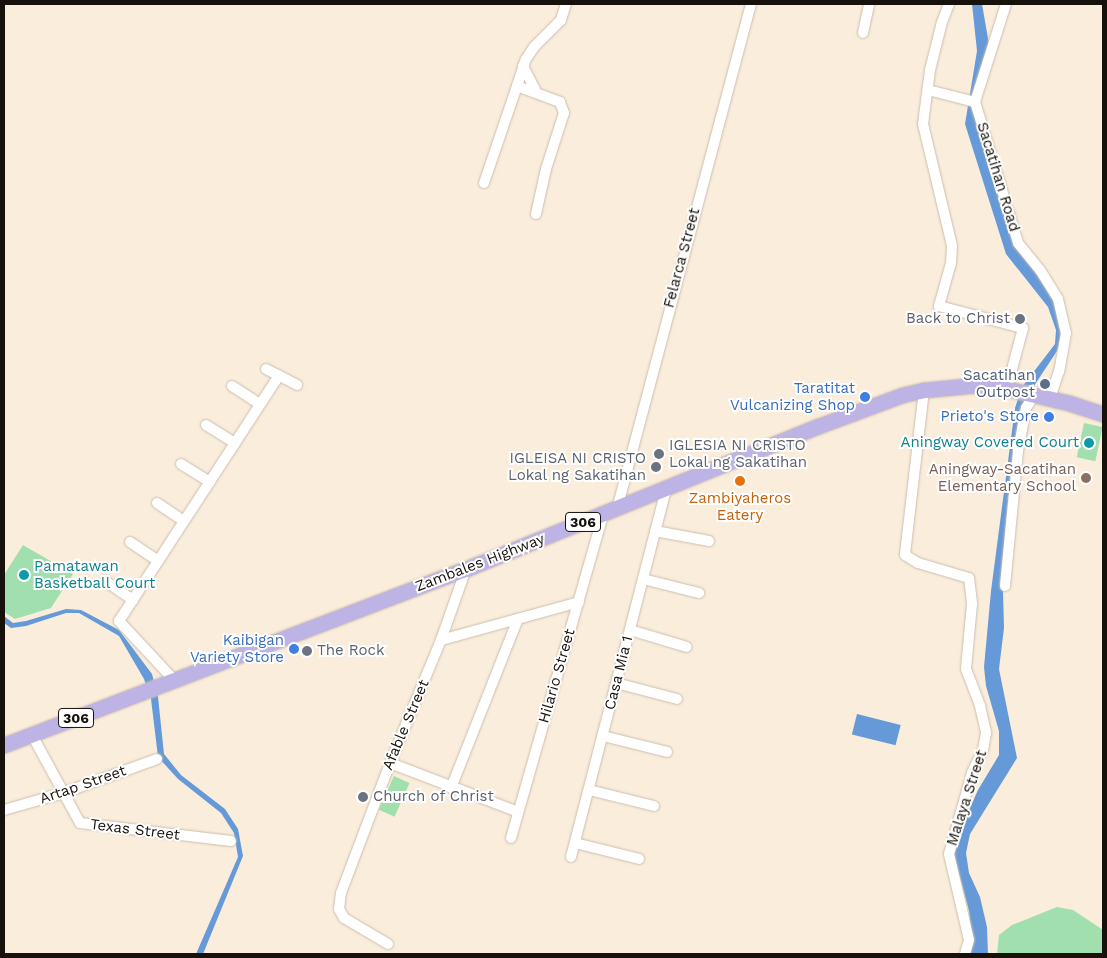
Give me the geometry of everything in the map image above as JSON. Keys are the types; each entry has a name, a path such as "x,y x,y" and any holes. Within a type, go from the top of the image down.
{"main road":[{"name":"Zambales Highway","path":"4,744 32,735 466,569 610,512 816,426 924,390 978,385 1010,389 1103,414"}],"street":[{"path":"484,183 524,66 534,47 561,20 566,4"},
{"path":"863,33 869,4"},
{"path":"949,4 942,22 923,124 952,246 951,263 939,306 1023,328 1010,389"},
{"name":"Sacatihan Road","path":"1006,4 975,102 1018,243 1040,270 1058,298 1066,332 1059,371 1050,399"},
{"name":"Felarca Street","path":"610,512 747,5"},
{"path":"524,66 536,91"},
{"path":"517,86 536,91 560,102 564,113 546,169 536,214"},
{"path":"928,90 975,102"},
{"path":"266,369 297,385"},
{"path":"174,680 120,621 279,376"},
{"path":"232,386 260,404"},
{"name":"Malaya Street","path":"924,390 905,555 918,563 969,578 972,604 966,669 980,706 986,733 983,750 972,773 949,854 969,940 965,954"},
{"path":"1005,586 1018,451 1026,408 1033,395"},
{"path":"206,425 235,443"},
{"path":"181,464 210,482"},
{"name":"Casa Mia 1","path":"571,857 666,489"},
{"path":"156,503 184,521"},
{"name":"Hilario Street","path":"511,838 578,602 610,512"},
{"path":"655,531 709,541"},
{"path":"130,542 158,561"},
{"name":"Afable Street","path":"388,944 344,918 339,910 348,874 390,763 442,640 466,569"},
{"path":"643,579 699,593"},
{"path":"105,581 133,600"},
{"path":"442,640 578,602"},
{"path":"451,788 518,618"},
{"path":"630,630 687,646"},
{"path":"616,683 677,699"},
{"name":"Texas Street","path":"32,735 80,823 231,841"},
{"path":"603,736 667,752"},
{"name":"Artap Street","path":"6,809 63,793 157,759"},
{"path":"390,763 451,788 518,812"},
{"path":"589,790 654,806"},
{"path":"575,844 639,859"}],"green space":[{"name":"Aningway Covered Court","path":"1084,423 1103,427 1095,461 1077,457"},
{"path":"23,545 73,574 51,608 15,619 4,612 4,575"},
{"path":"394,776 410,783 394,817 379,810"},
{"path":"1057,907 1073,910 1103,930 1103,954 997,954 999,935 1012,925"}],"water":[{"path":"972,4 982,4 990,50 977,112 1014,245 1057,301 1063,332 1057,351 1030,392 1013,503 1003,592 1004,628 999,669 1017,758 970,834 966,853 969,873 980,897 987,927 988,954 970,954 972,937 969,911 954,855 962,826 978,790 999,755 999,731 986,686 984,667 991,591 1015,408 1022,387 1055,344 1056,330 1048,307 1006,254 965,124 977,51"},
{"path":"66,609 81,610 119,630 152,674 158,697 164,754 181,775 225,809 238,829 243,856 203,954 196,954 238,857 234,833 221,813 178,779 158,757 151,699 144,679 119,636 79,613 66,613 26,626 11,628 4,623 4,616 13,623"},
{"path":"857,714 901,725 896,745 852,734"}],"place":[{"name":"Back to Christ","path":"1020,319"},
{"name":"Sacatihan Outpost","path":"1045,384"},
{"name":"Taratitat Vulcanizing Shop","path":"865,397"},
{"name":"Prieto's Store","path":"1049,417"},
{"name":"Aningway Covered Court","path":"1089,443"},
{"name":"IGLESIA NI CRISTO Lokal ng Sakatihan","path":"659,454"},
{"name":"IGLEISA NI CRISTO Lokal ng Sakatihan","path":"656,467"},
{"name":"Aningway-Sacatihan Elementary School","path":"1086,478"},
{"name":"Zambiyaheros Eatery","path":"740,481"},
{"name":"Pamatawan Basketball Court","path":"24,575"},
{"name":"Kaibigan Variety Store","path":"294,649"},
{"name":"The Rock","path":"307,651"},
{"name":"Church of Christ","path":"363,797"}]}
